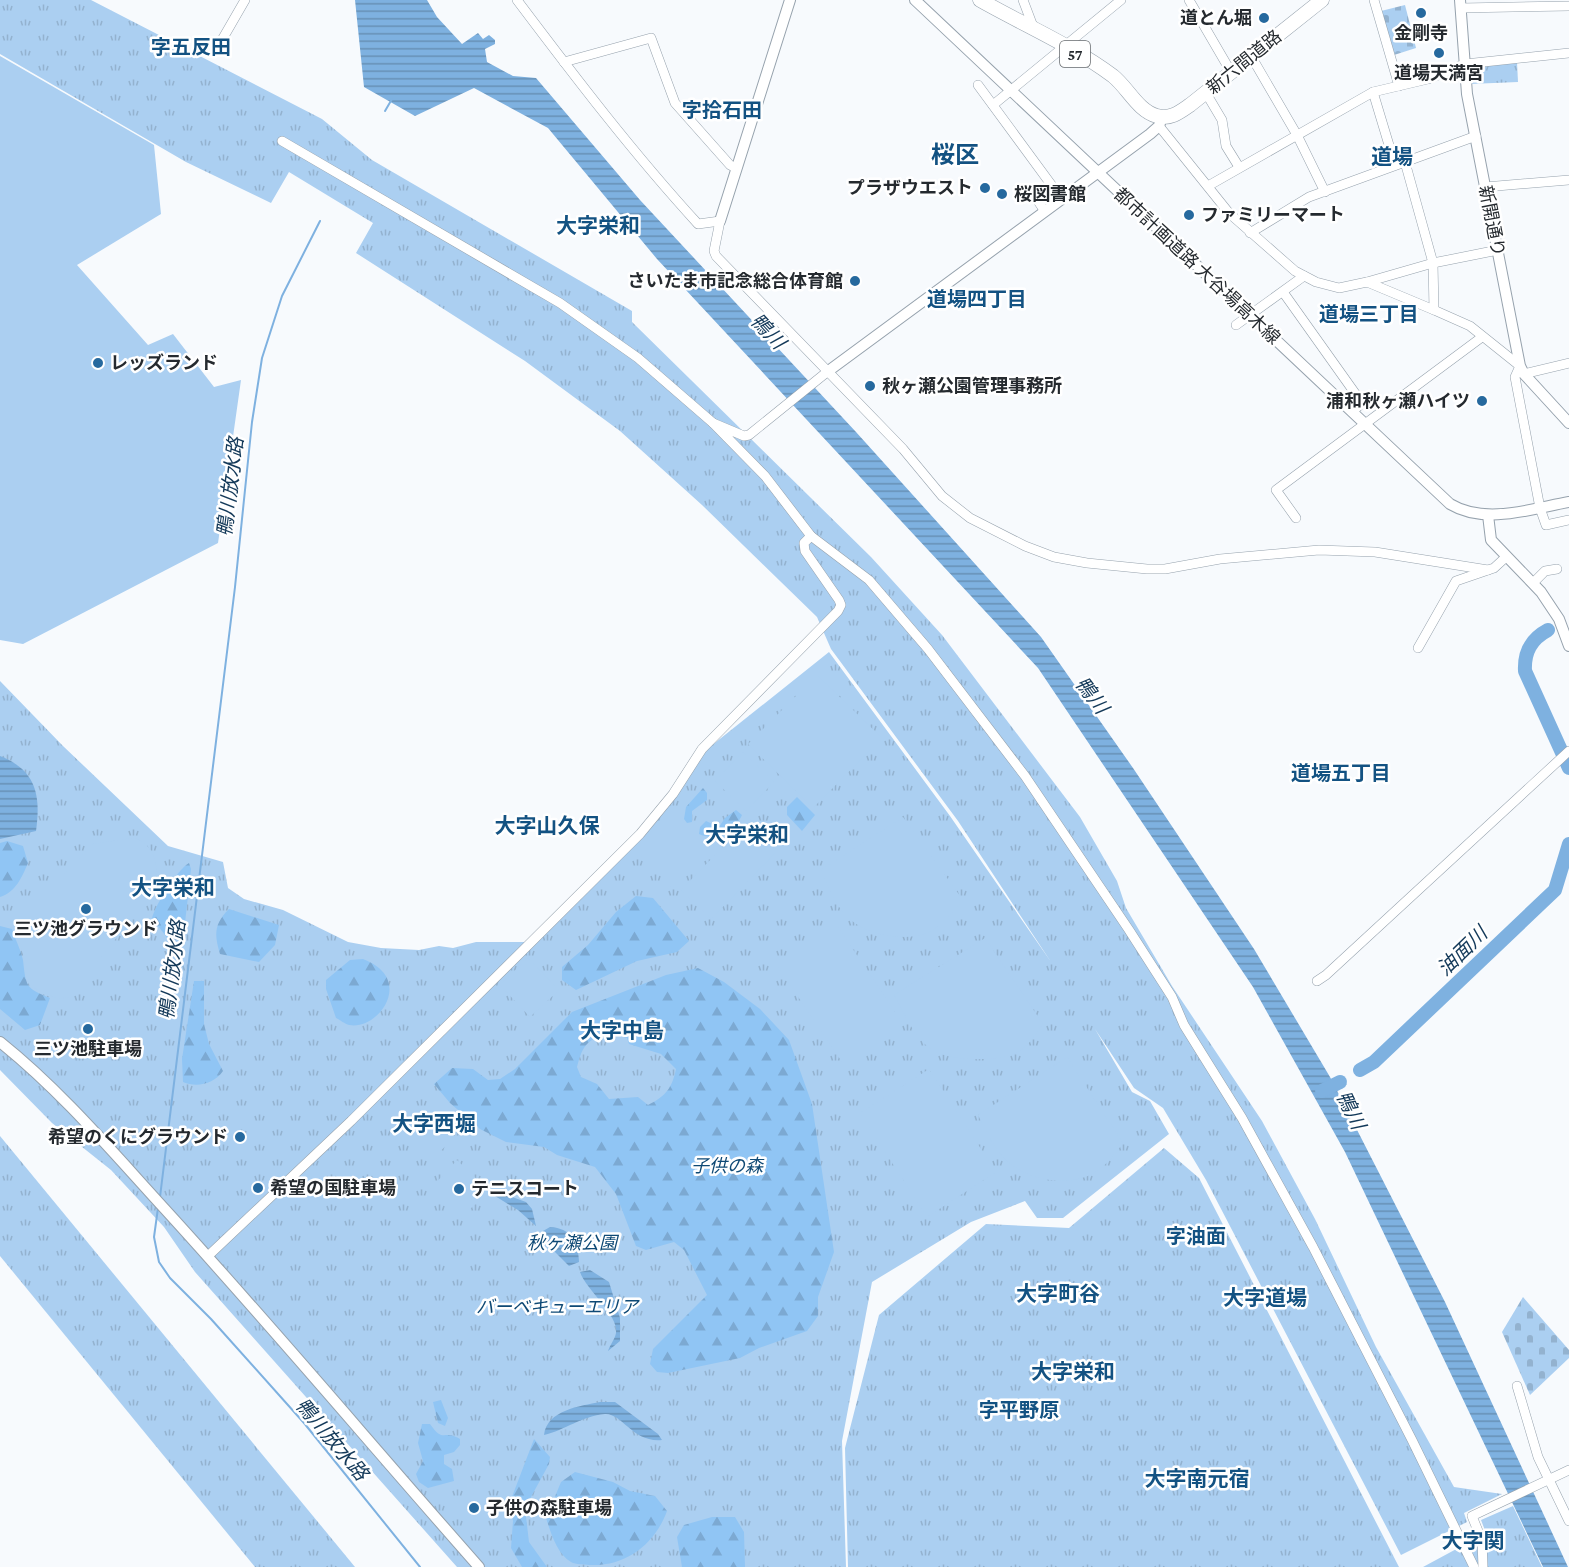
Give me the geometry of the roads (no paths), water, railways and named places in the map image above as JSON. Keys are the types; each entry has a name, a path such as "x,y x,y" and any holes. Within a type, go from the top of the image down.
{"main road":[{"name":"57","path":"980,0 1113,76 1160,122"},
{"name":"新六間道路","path":"1160,122 1175,115 1206,93 1322,0"}],"street":[{"path":"219,45 245,0"},
{"path":"517,0 621,138 698,224 720,221"},
{"path":"790,0 736,168 720,221 714,251 716,256 826,373 903,449 942,496 970,518 1025,546 1054,557 1087,563 1165,569 1220,559 1319,550 1387,554 1488,570"},
{"name":"都市計画道路 大谷場高木線","path":"915,0 1450,504 1466,511 1488,515"},
{"path":"1023,0 1035,31"},
{"path":"993,105 1062,46 1121,0"},
{"path":"1189,0 1231,72"},
{"path":"1374,0 1399,86"},
{"path":"1461,4 1569,6"},
{"name":"新開通り","path":"1461,4 1467,94 1522,370"},
{"path":"564,62 651,38 675,103 730,165 736,168"},
{"path":"1208,186 1373,92 1399,86 1465,64 1569,53"},
{"path":"1251,56 1297,135 1325,192"},
{"path":"978,85 1061,198"},
{"path":"1373,92 1434,263 1434,310"},
{"path":"1206,93 1222,120 1226,146 1239,167"},
{"path":"713,423 744,436 755,431 1041,205 1061,198 1098,172 1160,122 1229,213 1250,233 1304,276 1339,288 1434,263 1498,250"},
{"path":"1250,233 1310,197 1476,136"},
{"path":"282,141 462,244 579,315 638,358 713,423 759,468 811,536 869,580 928,649 1025,776 1172,997 1184,1025 1242,1118 1313,1246 1395,1405 1474,1567"},
{"path":"1485,187 1569,180"},
{"path":"1236,325 1304,276"},
{"path":"1367,282 1470,326 1522,370 1569,423"},
{"path":"1283,292 1362,403 1352,412"},
{"path":"1296,518 1276,490 1482,337"},
{"path":"1569,363 1522,370 1515,377 1540,507 1546,525 1569,520"},
{"path":"1569,502 1488,515 1491,540 1506,558 1533,583 1559,620 1569,646"},
{"path":"208,1256 325,1146 640,834 673,794 702,749 834,616 841,605 805,551 804,543 811,536"},
{"path":"1418,648 1456,581 1494,568 1506,558"},
{"path":"1533,583 1545,571 1557,569"},
{"path":"1317,981 1569,751"},
{"path":"0,1042 42,1077 177,1222 479,1567"},
{"path":"1517,1386 1538,1457 1569,1521"},
{"path":"1483,1567 1482,1541 1472,1516 1567,1471"}],"waterway":[{"name":"鴨川放水路","path":"385,111 392,99"},
{"name":"鴨川放水路","path":"160,1197 235,587 252,422 262,358 282,296 320,221"},
{"name":"油面川","path":"1548,630 1533,642 1527,652 1525,671 1569,768"},
{"name":"油面川","path":"1360,1070 1374,1062 1555,890 1569,844"},
{"name":"油面川","path":"1322,1091 1340,1082"},
{"name":"鴨川放水路","path":"158,1208 154,1237 159,1262 170,1278 211,1319 304,1423 420,1567"}],"place":[{"name":"金剛寺","path":"1421,13"},
{"name":"道とん堀","path":"1264,18"},
{"name":"道場天満宮","path":"1439,53"},
{"name":"プラザウエスト","path":"985,188"},
{"name":"桜図書館","path":"1002,194"},
{"name":"ファミリーマート","path":"1189,215"},
{"name":"さいたま市記念総合体育館","path":"855,281"},
{"name":"レッズランド","path":"98,363"},
{"name":"秋ヶ瀬公園管理事務所","path":"870,386"},
{"name":"浦和秋ヶ瀬ハイツ","path":"1482,401"},
{"name":"三ツ池グラウンド","path":"86,909"},
{"name":"三ツ池駐車場","path":"88,1029"},
{"name":"希望のくにグラウンド","path":"240,1137"},
{"name":"希望の国駐車場","path":"258,1188"},
{"name":"テニスコート","path":"459,1189"},
{"name":"子供の森駐車場","path":"474,1508"}],"district":[{"name":"字五反田","path":"191,47"},
{"name":"字拾石田","path":"722,110"},
{"name":"桜区","path":"955,155"},
{"name":"道場","path":"1392,157"},
{"name":"大字栄和","path":"598,226"},
{"name":"道場四丁目","path":"977,299"},
{"name":"道場三丁目","path":"1369,314"},
{"name":"道場五丁目","path":"1341,773"},
{"name":"大字山久保","path":"547,826"},
{"name":"大字栄和","path":"747,835"},
{"name":"大字栄和","path":"173,888"},
{"name":"大字中島","path":"622,1031"},
{"name":"大字西堀","path":"434,1124"},
{"name":"字油面","path":"1196,1236"},
{"name":"大字町谷","path":"1058,1294"},
{"name":"大字道場","path":"1265,1298"},
{"name":"大字栄和","path":"1073,1372"},
{"name":"字平野原","path":"1019,1410"},
{"name":"大字南元宿","path":"1197,1479"},
{"name":"大字関","path":"1473,1541"}],"water label":[{"name":"鴨川","path":"768,331"},
{"name":"鴨川","path":"1092,695"},
{"name":"鴨川","path":"1351,1110"}],"park label":[{"name":"子供の森","path":"727,1166"},
{"name":"秋ヶ瀬公園","path":"572,1243"},
{"name":"バーベキューエリア","path":"557,1307"}]}
